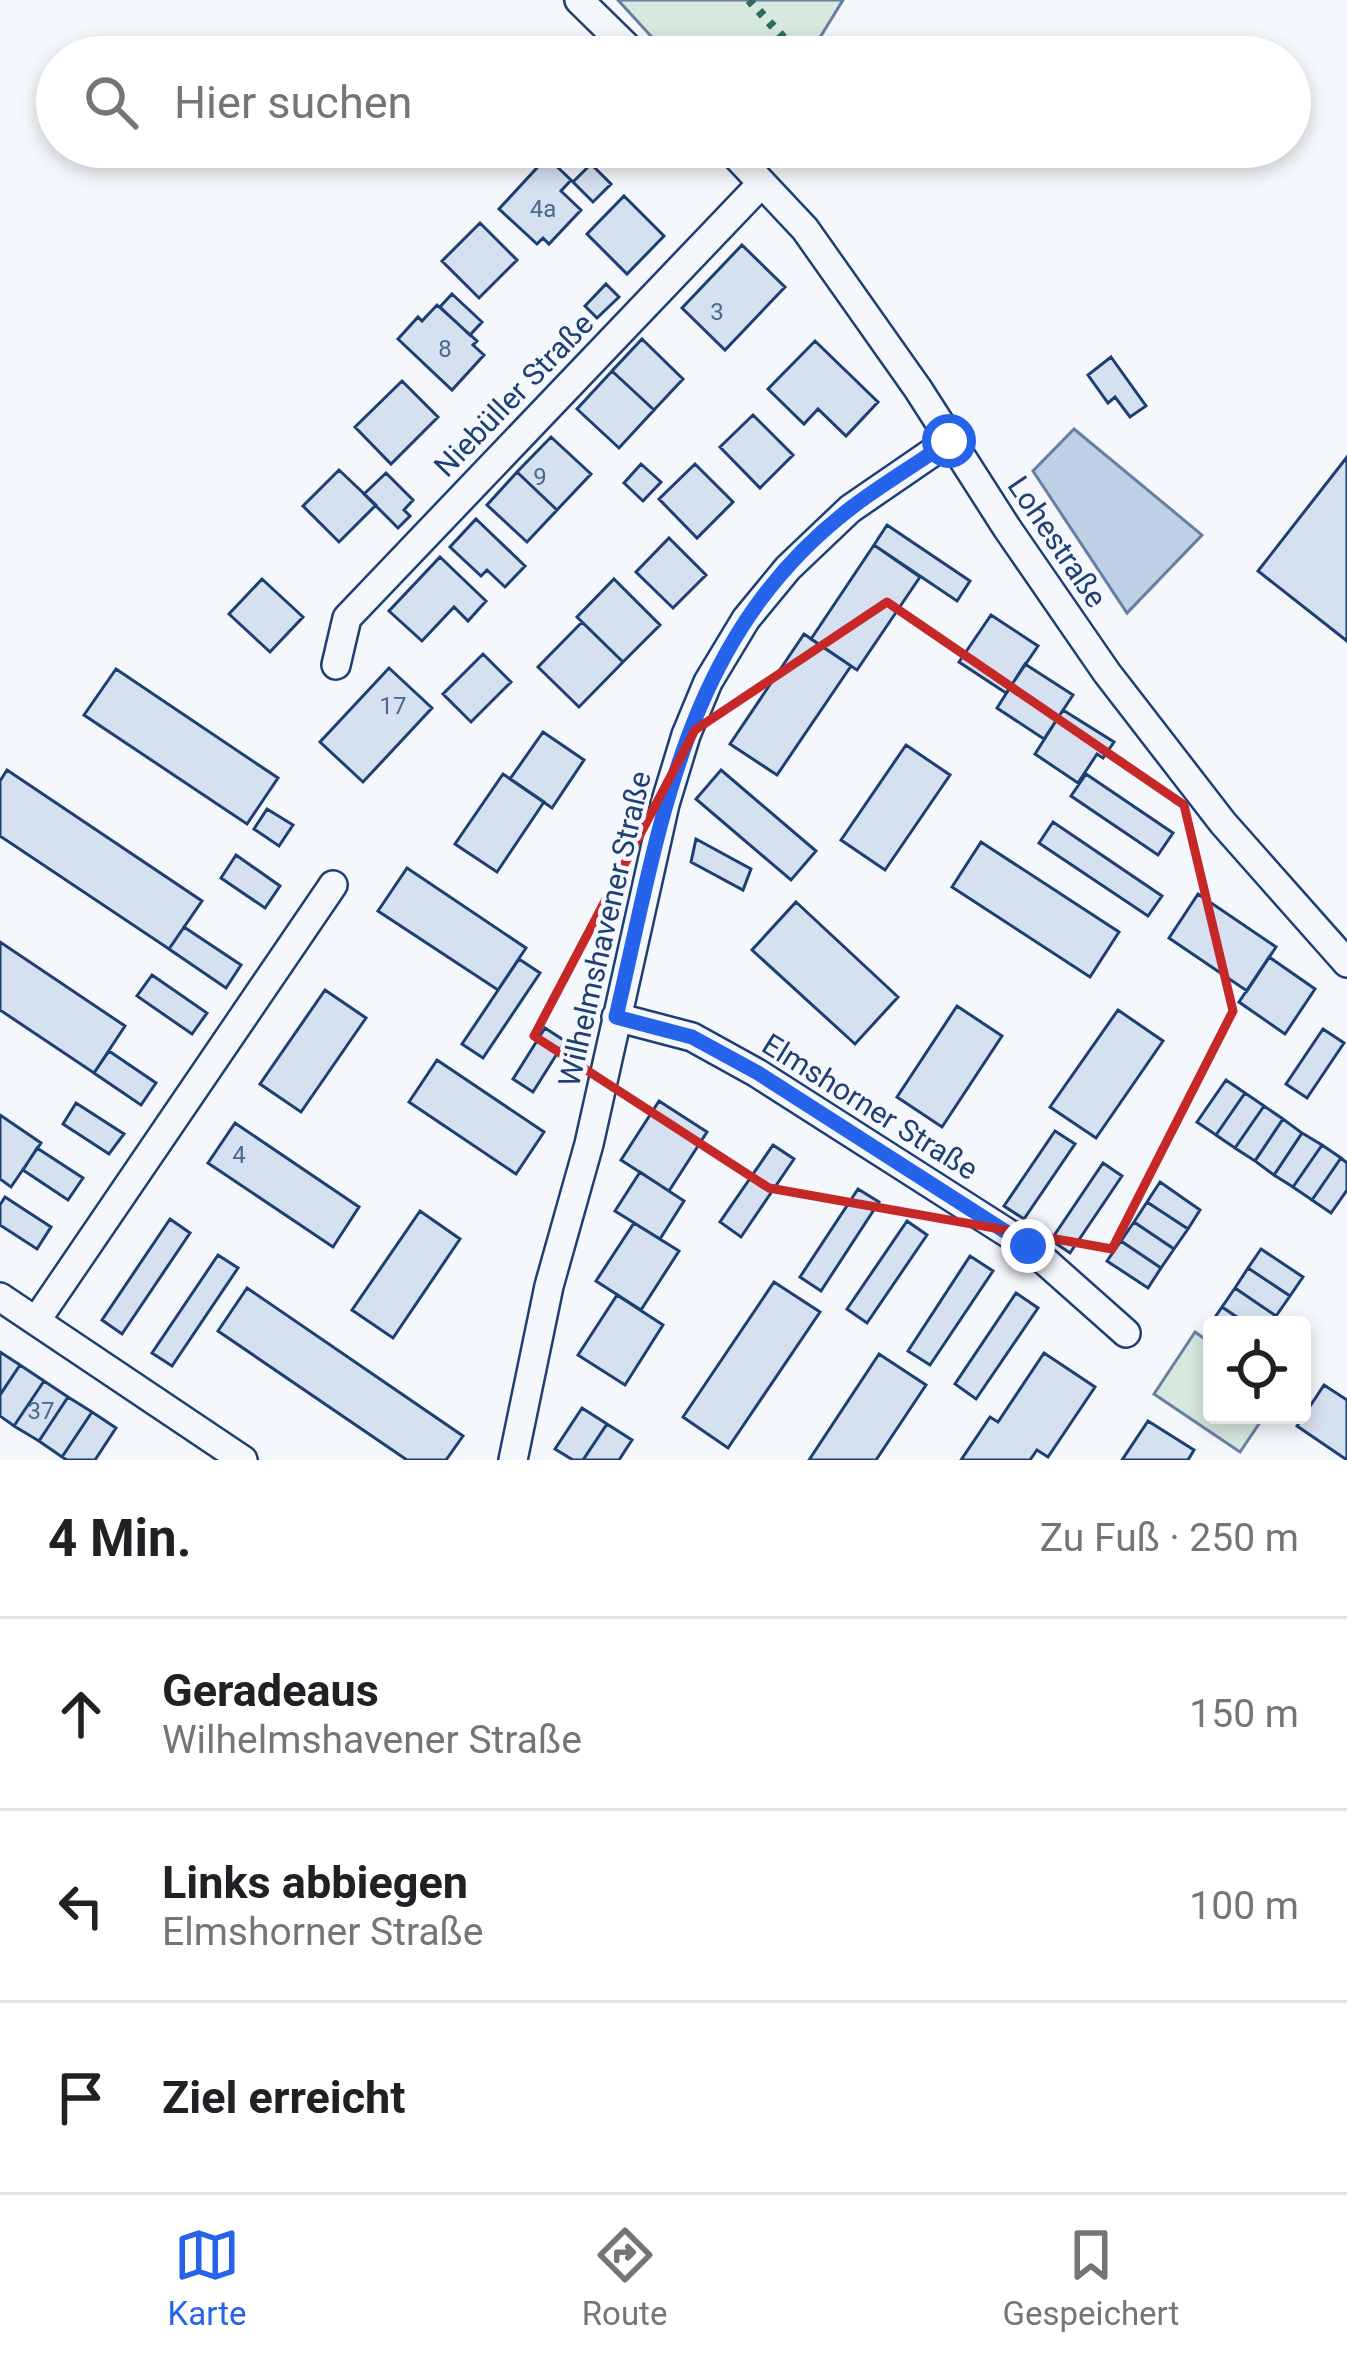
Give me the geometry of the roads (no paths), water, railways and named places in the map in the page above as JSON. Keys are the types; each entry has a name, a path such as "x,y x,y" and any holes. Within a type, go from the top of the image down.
{"street":[{"path":"579,0 616,36"},
{"name":"Lohestraße","path":"748,168 805,229 918,388 1107,673 1223,823 1347,963"},
{"name":"Niebüller Straße","path":"336,665 347,618 762,183"},
{"name":"Wilhelmshavener Straße","path":"513,1460 549,1286 589,1144 665,804 686,734 736,634 788,568 850,509 949,441"},
{"path":"36,1321 334,885"},
{"name":"Elmshorner Straße","path":"616,1017 692,1037 758,1073 1028,1246 1126,1333"},
{"path":"0,1297 243,1460"}],"water":[{"path":"1074,429 1202,535 1127,613 1033,471"}]}
